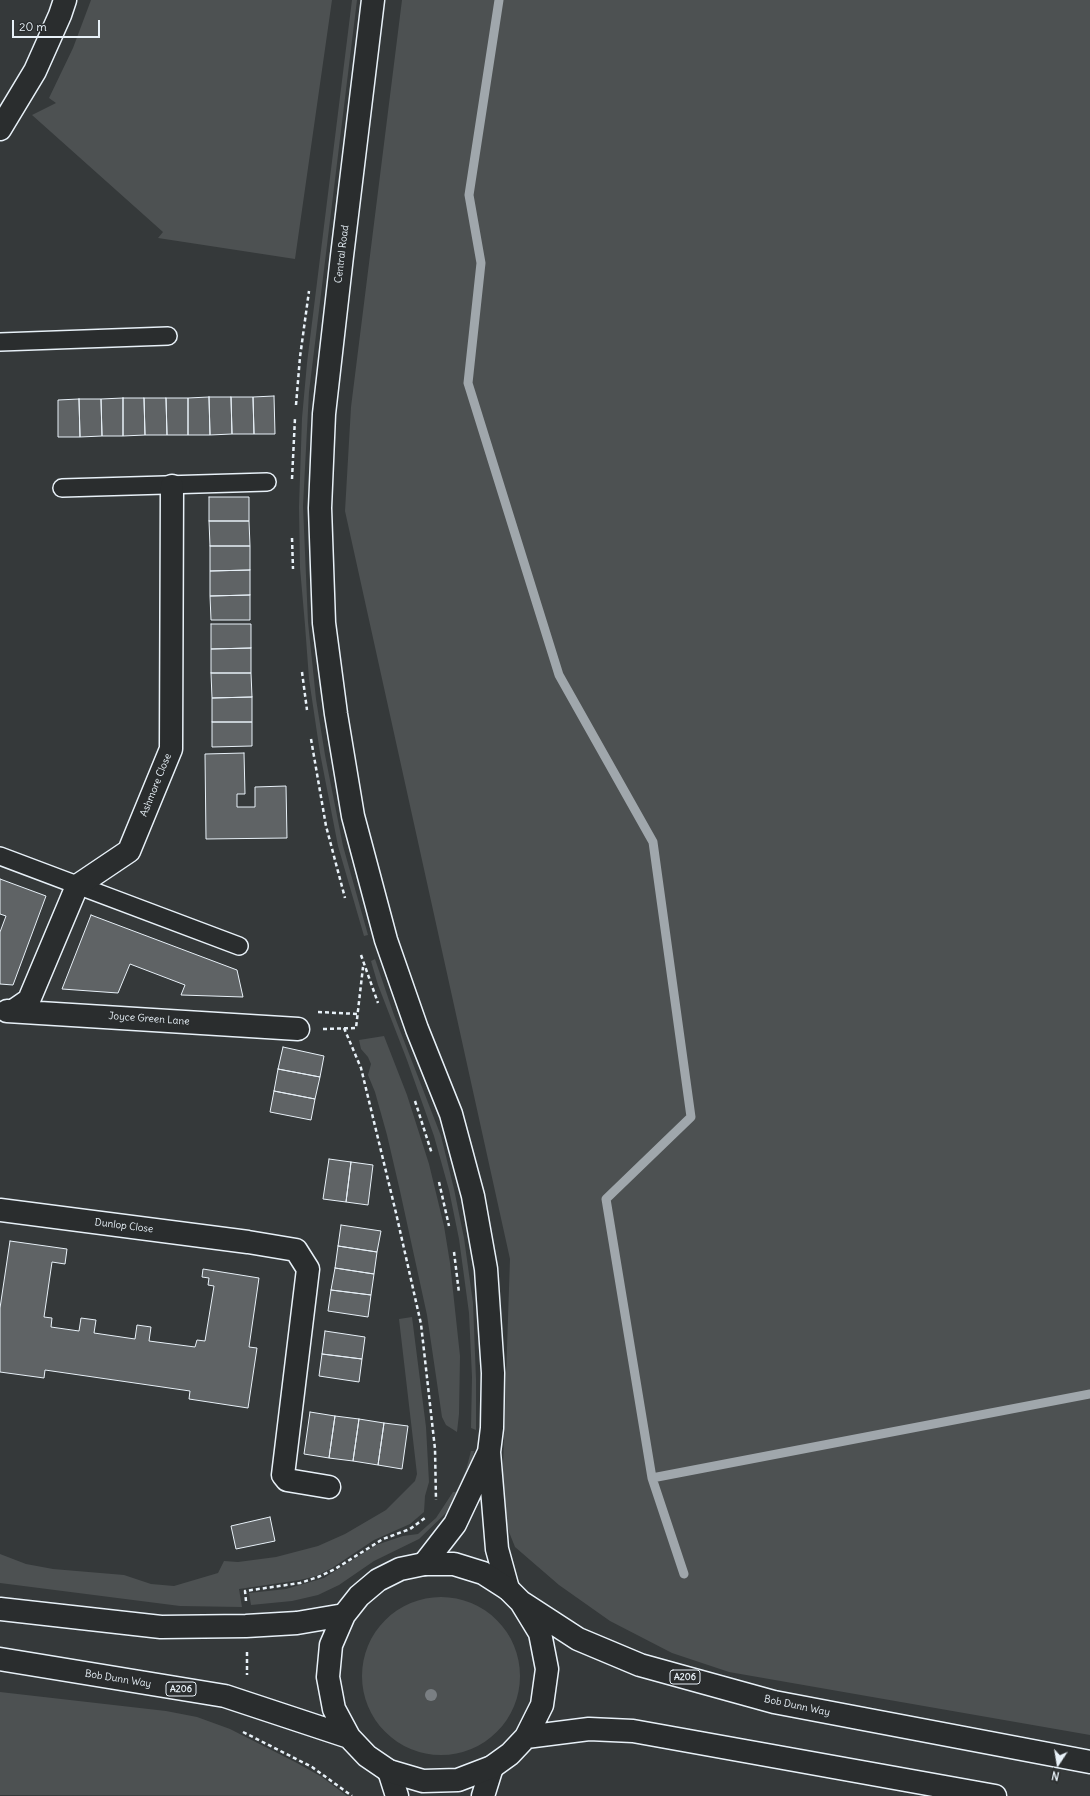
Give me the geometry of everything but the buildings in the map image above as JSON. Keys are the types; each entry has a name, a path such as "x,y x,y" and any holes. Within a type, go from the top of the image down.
{"street":[{"path":"0,129 35,71 60,16 65,0"},
{"name":"Central Road","path":"373,0 324,414 320,508 324,623 336,714 353,816 386,940 417,1029 451,1114 473,1196 486,1269 493,1373 492,1428 489,1452"},
{"name":"Ashmore Close","path":"77,886 129,851 171,749 172,486"},
{"path":"7,1011 29,1000 77,886"},
{"name":"Joyce Green Lane","path":"7,1011 298,1029"},
{"name":"Dunlop Close","path":"0,1210 248,1242 296,1250 308,1269 283,1475 287,1480 329,1487"},
{"path":"424,1564 455,1524 489,1452"},
{"path":"349,1737 367,1756 388,1770 423,1781 458,1780 492,1767 510,1754 526,1737 542,1705 547,1669 540,1633 514,1595 497,1549 489,1452"},
{"name":"Bob Dunn Way","path":"349,1737 334,1708 328,1677 331,1645 344,1615 359,1596 378,1580 400,1569 424,1564 454,1564 483,1573 578,1639 648,1667 774,1702 1090,1762"},
{"path":"0,1609 161,1627 246,1626 297,1623 344,1615"},
{"name":"Bob Dunn Way","path":"0,1659 225,1696 349,1737"},
{"path":"526,1737 589,1729 633,1731 995,1796"},
{"path":"483,1796 492,1767"},
{"path":"388,1770 397,1796"}],"lane":[{"path":"0,342 168,336"},
{"path":"62,488 172,486 267,482"},
{"path":"0,856 239,946"}],"path":[{"path":"298,1029 356,1028 364,965 386,940"},
{"path":"344,1028 362,1074 421,1324 436,1449 436,1507"},
{"path":"352,1796 312,1767 236,1729 244,1703 247,1681 246,1591 300,1583 318,1577 335,1569 377,1542 410,1529 428,1515"}],"shaded area":[{"path":"91,0 332,0 295,259 158,238 163,232 32,115 56,103 49,98 73,48"},
{"path":"352,0 357,0 309,392 303,506 308,622 316,699 325,755 343,846 368,935 364,936 338,846 320,753 309,679 300,568 299,507 302,418 307,363"},
{"path":"402,0 1090,0 1090,1735 729,1672 672,1653 610,1621 559,1585 515,1547 505,1522 502,1496 510,1259 345,511 351,407"},
{"path":"375,959 394,1015 441,1136 454,1189 464,1238 473,1303 476,1379 476,1430 471,1428 472,1377 469,1313 459,1239 449,1190 434,1136 378,985 371,961"},
{"path":"384,1036 407,1095 429,1164 444,1226 450,1263 460,1356 459,1414 457,1432 446,1425 442,1417 427,1315 400,1191 387,1135 375,1092 368,1075 371,1064 368,1057 361,1049 359,1040"},
{"path":"412,1317 426,1427 429,1482 425,1496 424,1512 410,1524 374,1540 332,1568 316,1576 300,1580 239,1589 242,1607 180,1606 0,1583 0,1554 26,1564 53,1569 124,1575 151,1584 174,1586 218,1573 224,1561 238,1562 276,1557 318,1546 345,1534 386,1510 415,1481 417,1474 399,1319"},
{"path":"471,1451 474,1451 471,1466 454,1502 446,1513 419,1539 374,1561 339,1585 318,1595 292,1601 251,1605 249,1593 286,1589 324,1578 376,1545 403,1536 418,1534 436,1518 453,1492 456,1492 466,1470"},
{"path":"441,1597 471,1603 497,1620 514,1646 520,1676 514,1706 497,1732 471,1749 441,1755 411,1749 385,1732 368,1706 362,1676 368,1646 385,1620 411,1603"},
{"path":"0,1692 166,1711 197,1717 230,1729 297,1763 322,1777 347,1796 0,1795"}],"waterway":[{"path":"499,0 469,195 481,263 468,383 559,675 653,842 691,1117 606,1199 652,1478 684,1574"},
{"path":"652,1478 1090,1394"}]}
